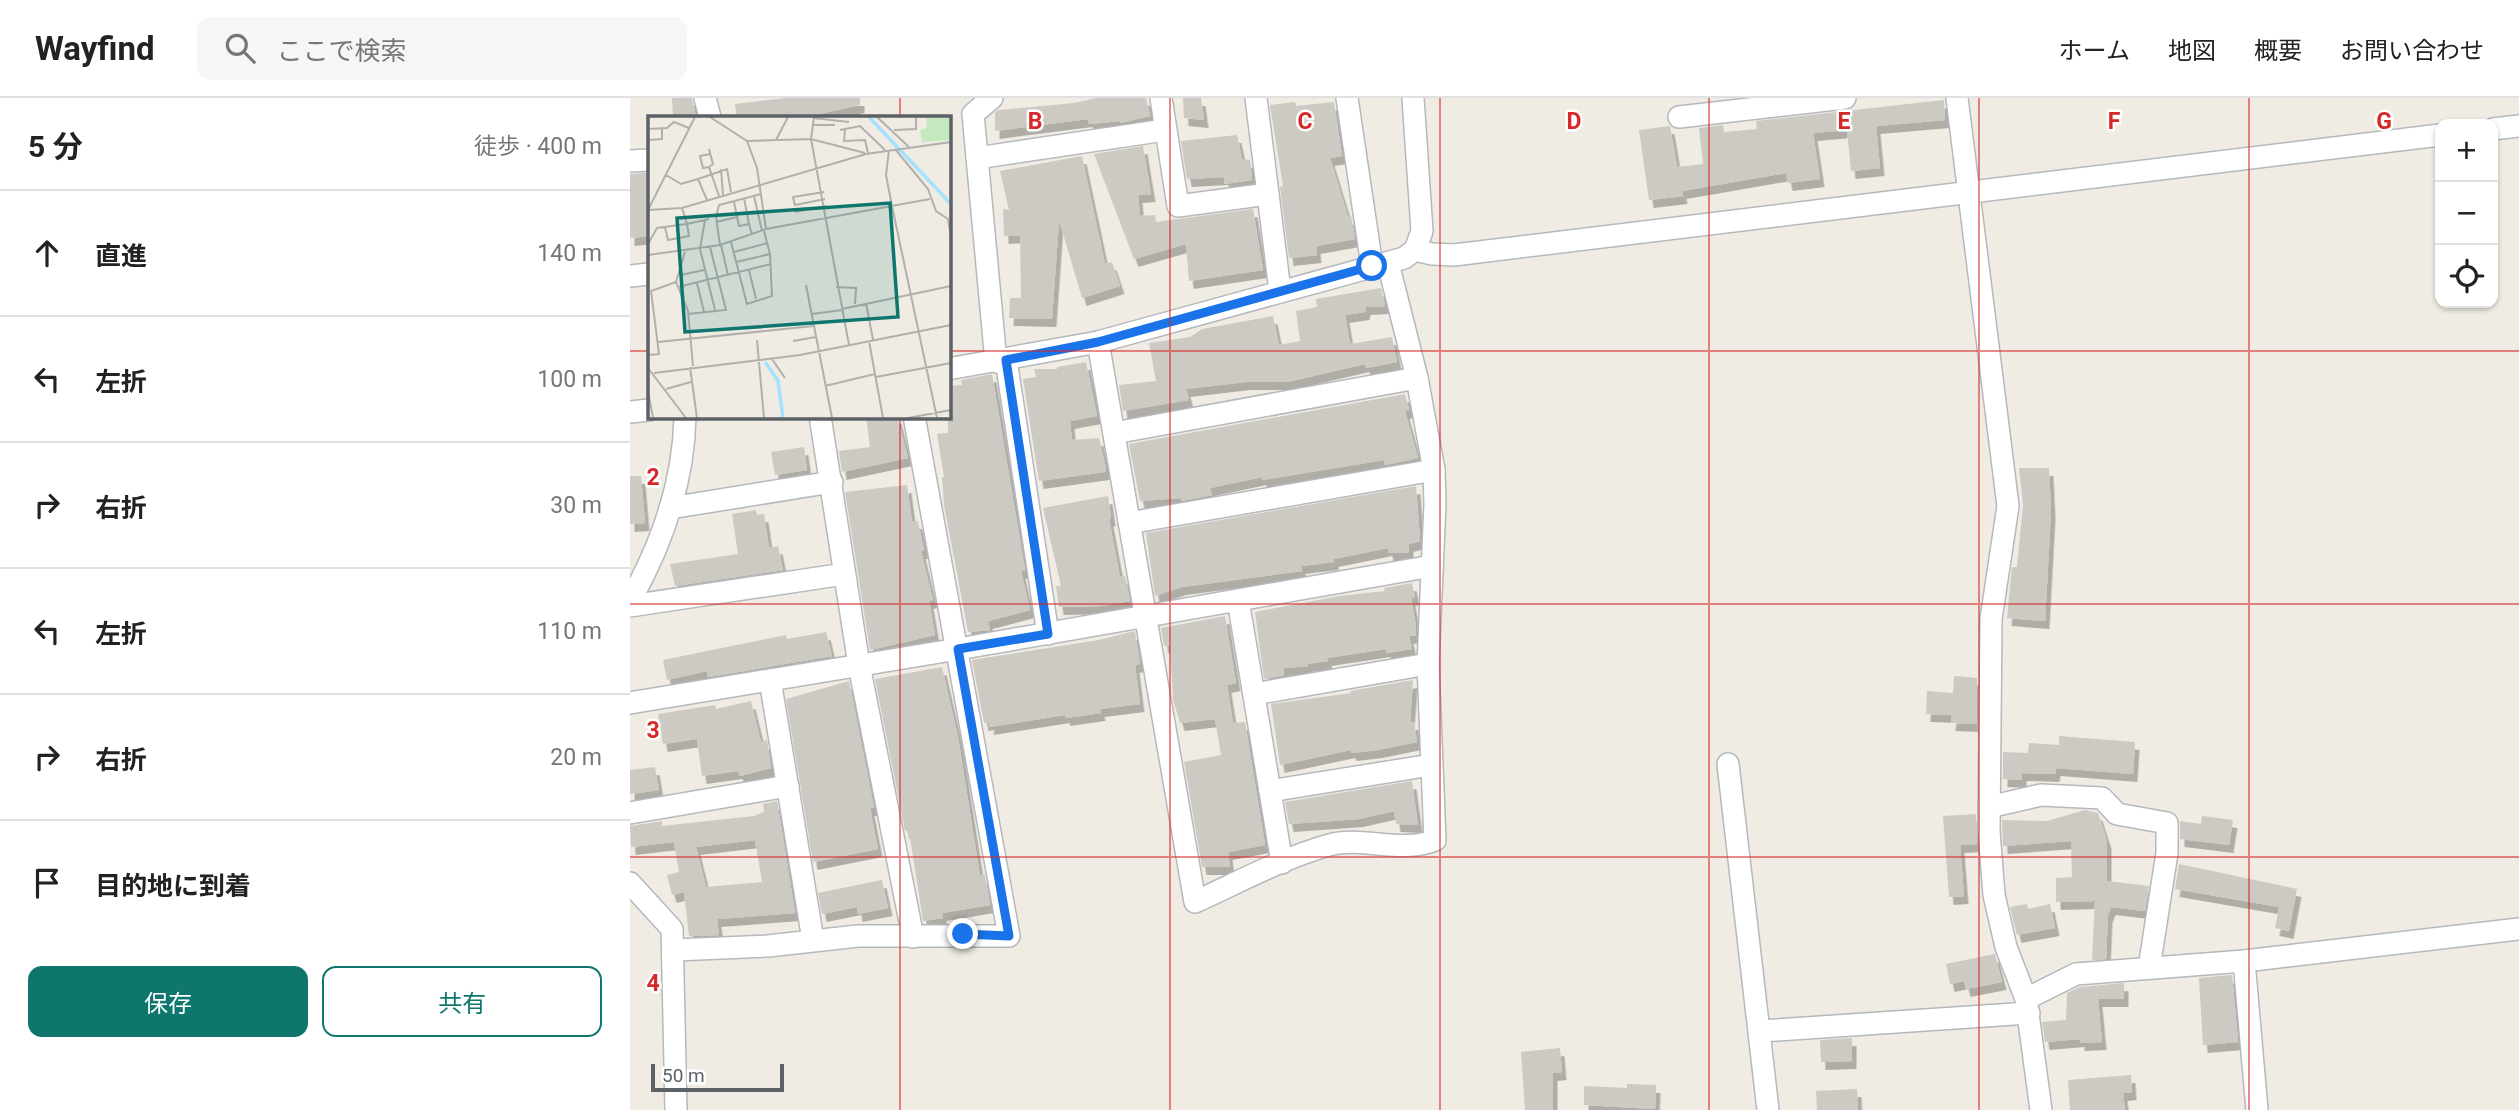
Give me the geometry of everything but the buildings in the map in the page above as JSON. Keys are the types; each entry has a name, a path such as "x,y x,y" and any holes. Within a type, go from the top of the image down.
{"street":[{"path":"705,98 710,116"},
{"path":"992,98 973,114 977,158 1001,361 1048,634"},
{"path":"1161,98 1178,206 1268,194"},
{"path":"1256,98 1280,291"},
{"path":"1098,342 1195,902 1330,845 1361,842 1423,845 1435,840 1427,664 1434,470 1417,378 1380,265 1347,98"},
{"path":"950,369 1098,342 1404,258 1415,250 1422,232 1413,98"},
{"path":"1679,117 1845,98"},
{"path":"1957,98 2008,506 1991,619 1989,807 1994,895 2006,947 2028,1006 2041,1110"},
{"path":"2498,128 2519,126"},
{"path":"977,158 1165,130"},
{"path":"1415,250 1432,254 1468,253 2435,136"},
{"path":"630,162 648,160"},
{"path":"630,276 648,274"},
{"path":"1114,433 1417,378"},
{"path":"630,412 648,410"},
{"path":"630,604 647,570 670,508 682,457 685,418"},
{"path":"820,418 859,665 913,937"},
{"path":"674,950 768,946 858,936 1009,936 914,418"},
{"path":"1129,523 1434,470"},
{"path":"670,508 832,482"},
{"path":"630,703 1048,634 1432,566"},
{"path":"630,604 844,573"},
{"path":"1238,600 1282,863"},
{"path":"1254,694 1427,664"},
{"path":"770,680 813,940"},
{"path":"1728,764 1761,1031 1768,1110"},
{"path":"1270,791 1431,765"},
{"path":"630,813 788,786"},
{"path":"1989,807 2041,794 2102,798 2117,814 2167,823 2167,853 2149,968"},
{"path":"630,883 672,929 676,1110"},
{"path":"1761,1031 2028,1006 2076,974 2244,961 2519,929"},
{"path":"2244,961 2257,1110"}],"route":[{"path":"963,934 1009,936 958,649 1048,634 1006,360 1098,342 1372,266"}]}
